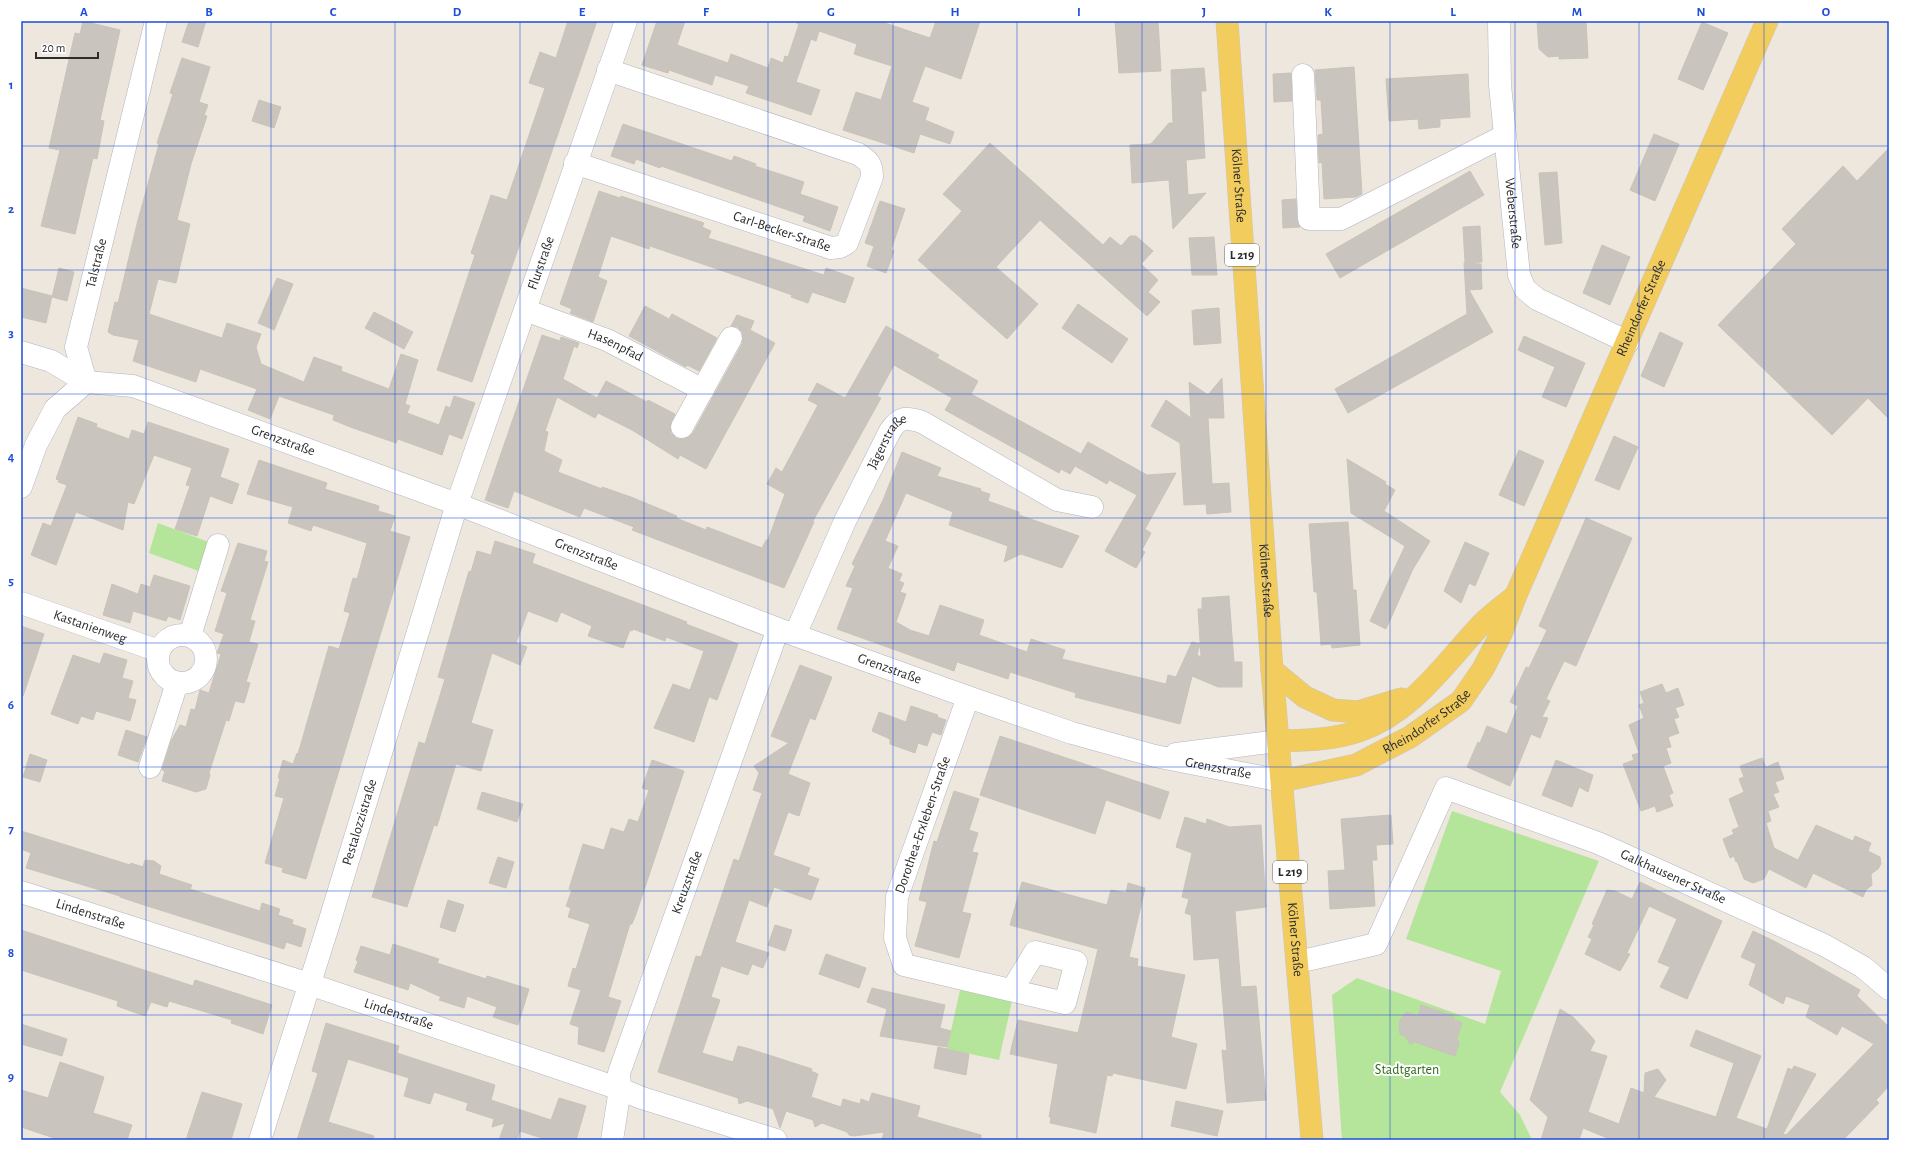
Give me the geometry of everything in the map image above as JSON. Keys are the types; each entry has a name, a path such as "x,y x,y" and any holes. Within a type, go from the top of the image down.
{"main road":[{"name":"Kölner Straße","path":"1227,21 1272,670 1312,1140"},
{"name":"Rheindorfer Straße","path":"1282,781 1356,765 1410,737 1461,701 1483,669 1501,634 1516,595 1628,342 1767,21"},
{"name":"Rheindorfer Straße","path":"1278,741 1321,740 1359,731 1393,715 1437,676 1480,627 1516,595"},
{"name":"Rheindorfer Straße","path":"1272,670 1306,697 1333,710 1358,712 1416,695"}],"street":[{"name":"Talstraße","path":"86,382 76,347 156,21"},
{"name":"Flurstraße","path":"457,504 626,21"},
{"name":"Weberstraße","path":"1499,21 1500,85 1504,136 1519,275 1525,289 1537,299 1628,342"},
{"name":"Carl-Becker-Straße","path":"576,162 831,248 840,247 847,243 872,178 872,167 869,160 858,154 608,70"},
{"path":"1303,75 1309,219 1341,219 1504,136"},
{"name":"Hasenpfad","path":"525,310 607,340 703,390"},
{"path":"682,427 731,338"},
{"name":"Grenzstraße","path":"21,352 51,361 86,382 133,386 457,504 787,632 1072,733 1155,756 1282,781"},
{"path":"21,487 36,446 55,409 86,382"},
{"name":"Jägerstraße","path":"787,632 890,431 897,421 909,418 922,422 1058,500 1092,507"},
{"name":"Pestalozzistraße","path":"260,1140 457,504"},
{"path":"190,636 218,545"},
{"name":"Kastanienweg","path":"21,603 159,651"},
{"name":"Kreuzstraße","path":"612,1140 620,1089 619,1073 787,632"},
{"path":"182,635 190,636 203,646 206,657 206,665 203,672 193,681 177,683 166,678 161,671 158,661 159,651 165,642 172,637 182,635"},
{"path":"150,767 177,683"},
{"name":"Dorothea-Erxleben-Straße","path":"968,697 897,897 895,938 904,965 1012,990"},
{"name":"Grenzstraße","path":"1155,756 1278,741"},
{"name":"Galkhausener Straße","path":"1298,962 1376,944 1446,788 1606,846 1824,945 1863,967 1889,989"},
{"name":"Lindenstraße","path":"21,892 309,984 620,1089 642,1098 776,1140"}],"green space":[{"path":"158,523 214,544 204,573 149,553"},
{"name":"Stadtgarten","path":"1452,811 1599,861 1500,1092 1520,1115 1532,1140 1342,1140 1332,995 1357,978 1485,1024 1501,971 1406,939"},
{"path":"960,990 1012,1001 999,1060 947,1049"}],"building":[{"path":"83,21 120,30 100,120 104,121 97,159 93,158 75,234 41,226 60,150 49,148 75,33 80,34"},
{"path":"189,21 206,21 198,47 182,42"},
{"path":"568,21 597,21 472,382 437,370 475,255 471,253 491,195 507,200 545,88 529,83 540,52 556,58"},
{"path":"657,21 685,21 677,45 728,63 731,54 768,68 771,58 783,63 785,56 788,57 799,24 797,24 798,21 879,21 930,38 936,21 980,21 961,79 925,66 912,102 929,108 925,120 954,132 950,144 920,134 914,153 843,130 856,92 881,100 892,66 854,54 857,44 819,31 816,41 811,39 796,82 820,90 811,115 746,93 749,86 715,75 712,85 669,70 668,73 642,65"},
{"path":"1115,21 1158,21 1161,71 1119,73"},
{"path":"1537,21 1586,21 1588,58 1559,59 1559,56 1548,57 1539,49"},
{"path":"1702,22 1728,33 1703,90 1678,79"},
{"path":"182,58 210,67 199,102 208,105 204,115 207,116 191,164 177,220 190,224 176,283 158,279 149,314 222,338 227,323 261,334 256,347 261,364 304,382 314,357 342,367 341,371 389,389 401,354 418,360 405,404 410,406 407,413 439,425 446,406 450,408 454,396 475,403 462,439 449,434 442,455 398,439 396,443 353,428 333,420 334,415 279,396 270,419 248,410 257,389 200,369 196,382 133,361 139,340 113,335 108,332 115,302 118,303 138,220 159,144 157,143 173,94 170,93"},
{"path":"1354,67 1362,194 1356,197 1324,199 1322,162 1319,163 1318,135 1323,134 1321,100 1317,100 1315,70"},
{"path":"1204,68 1206,91 1201,91 1205,158 1186,160 1188,195 1206,193 1173,229 1169,180 1132,183 1130,145 1151,144 1169,123 1173,123 1171,70"},
{"path":"1291,73 1292,101 1274,102 1273,74"},
{"path":"1468,74 1470,117 1440,119 1440,127 1419,129 1418,119 1389,121 1386,79"},
{"path":"259,100 281,107 274,128 252,121"},
{"path":"623,124 732,161 734,156 756,164 755,166 804,182 800,194 838,207 830,231 803,221 805,216 661,166 660,168 636,159 634,164 611,156"},
{"path":"1654,134 1679,144 1655,201 1630,190"},
{"path":"990,143 1103,245 1110,237 1121,246 1130,236 1136,236 1153,251 1141,264 1158,280 1148,292 1160,302 1147,316 1040,220 996,267 1038,304 1007,339 918,260 962,211 943,194"},
{"path":"1889,148 1889,419 1868,398 1832,435 1718,325 1796,244 1782,229 1843,166 1857,181"},
{"path":"1470,171 1484,195 1340,278 1326,254"},
{"path":"1557,172 1562,243 1545,245 1539,173"},
{"path":"599,191 620,198 621,196 704,223 702,227 711,231 708,238 824,275 826,268 854,278 845,303 812,292 808,303 791,297 792,295 650,246 649,249 611,236 598,277 607,281 593,322 570,313 572,309 560,304"},
{"path":"1296,199 1297,220 1300,227 1283,228 1282,200"},
{"path":"880,201 905,209 891,250 894,251 886,273 867,266 874,246 865,243"},
{"path":"1480,226 1482,262 1465,263 1463,227"},
{"path":"1214,237 1217,275 1192,275 1189,238"},
{"path":"1602,245 1630,257 1610,305 1583,293"},
{"path":"1464,263 1481,264 1482,289 1469,290 1493,332 1348,413 1335,389 1467,314"},
{"path":"59,268 74,272 67,301 52,297"},
{"path":"277,278 293,284 274,330 258,323"},
{"path":"21,288 52,296 46,323 21,317"},
{"path":"1078,304 1128,339 1112,363 1062,328"},
{"path":"645,306 669,319 672,314 717,338 699,371 687,365 686,367 629,336"},
{"path":"1219,308 1221,343 1194,345 1192,310 1194,312 1194,310"},
{"path":"374,312 413,332 404,349 365,328"},
{"path":"737,315 754,321 750,330 775,343 706,469 680,455 678,459 632,430 598,413 595,418 557,397 545,431 548,432 544,451 562,460 558,472 602,489 602,487 631,497 706,530 707,527 762,548 766,540 768,540 785,494 767,484 776,468 782,472 818,405 808,400 817,383 845,398 886,326 939,355 937,358 978,381 971,394 1081,454 1088,442 1147,475 1176,473 1145,529 1151,533 1142,550 1145,552 1136,568 1105,551 1137,495 1109,480 1107,484 1075,466 1070,474 1061,469 1059,473 945,410 952,398 894,365 877,396 881,398 813,521 814,522 784,588 632,530 634,527 584,508 580,517 514,491 508,508 485,500 542,335 560,341 561,337 579,343 577,348 574,346 563,379 597,398 606,381 647,402 648,400 675,414 670,427 671,433 676,438 683,439 689,437 693,433 742,344 742,332 737,327 731,326"},
{"path":"1660,332 1683,343 1664,387 1641,376"},
{"path":"1524,336 1585,363 1566,407 1542,397 1555,367 1518,350"},
{"path":"1222,378 1224,418 1208,418 1212,484 1229,483 1231,512 1207,514 1206,504 1184,505 1180,443 1151,426 1166,400 1191,418 1189,382 1208,395"},
{"path":"78,417 97,424 96,427 129,439 132,430 144,434 148,422 229,449 220,477 239,484 232,504 210,496 197,536 175,529 190,486 186,485 192,468 154,455 134,504 128,502 123,530 76,512 56,565 31,555 43,523 51,526 67,485 58,482 59,480 56,479"},
{"path":"1614,436 1638,447 1619,490 1595,480"},
{"path":"1519,450 1544,461 1524,506 1499,495"},
{"path":"902,452 941,468 937,476 981,489 980,491 990,494 988,501 1019,512 1019,515 1079,536 1062,568 1021,554 1004,562 1008,546 949,525 953,512 906,493 885,541 898,546 888,568 902,574 899,581 904,583 900,592 906,594 896,622 910,630 929,636 940,605 984,620 979,635 1027,652 1031,639 1065,650 1062,659 1166,684 1168,675 1176,677 1192,642 1200,644 1197,655 1201,657 1198,609 1202,609 1202,598 1229,596 1234,662 1242,662 1242,687 1218,687 1192,676 1180,724 1075,697 1076,693 1010,672 1008,679 957,662 954,671 837,629 853,588 846,586 855,566 852,564 883,500"},
{"path":"1347,459 1386,482 1385,484 1395,490 1384,511 1430,541 1413,569 1386,629 1370,621 1405,546 1351,513"},
{"path":"259,460 327,483 325,489 379,506 378,511 395,516 390,531 410,537 306,879 282,872 283,868 265,863 284,798 275,796 280,778 278,778 283,760 293,764 297,753 298,754 329,646 339,649 350,613 344,611 353,578 357,579 367,543 313,525 311,531 288,523 293,507 247,494"},
{"path":"1586,518 1632,538 1576,666 1564,661 1546,699 1550,701 1542,717 1548,718 1540,738 1531,734 1510,786 1467,767 1487,726 1507,734 1518,706 1510,702 1526,667 1529,668 1547,630 1539,626"},
{"path":"1348,522 1353,590 1356,590 1360,645 1332,648 1331,644 1321,645 1317,592 1314,592 1309,524"},
{"path":"495,541 535,554 532,563 687,622 686,624 738,644 717,700 709,697 694,742 654,728 673,684 690,690 704,651 666,637 665,641 633,629 632,631 630,630 623,648 588,636 592,626 561,612 557,622 528,611 516,643 527,647 520,665 492,653 471,723 493,730 481,771 456,764 437,826 434,825 407,907 372,897 419,742 425,744 445,679 438,677 469,571 471,572 477,551 491,555"},
{"path":"1465,542 1489,553 1475,586 1469,583 1461,603 1444,591"},
{"path":"238,543 267,551 264,561 268,562 250,620 255,621 249,642 258,644 246,682 250,683 244,703 235,701 229,721 226,720 209,773 210,775 206,789 196,792 162,781 165,771 162,770 171,741 180,725 186,727 191,709 195,710 200,690 209,693 221,654 217,653 224,634 215,631 227,593 221,591"},
{"path":"154,575 190,586 180,620 168,616 166,621 133,611 130,623 103,615 112,584 138,594 141,584 150,587"},
{"path":"21,626 44,634 23,696 21,696"},
{"path":"104,653 127,660 122,678 133,681 128,698 136,700 130,721 96,711 93,720 81,716 78,724 51,714 73,655 100,664"},
{"path":"800,665 832,677 815,720 810,718 788,774 810,783 799,816 788,812 773,855 810,868 807,875 819,879 811,900 774,887 767,907 749,900 735,942 769,953 763,968 752,964 748,975 721,966 711,997 720,1000 702,1053 733,1062 738,1046 750,1049 812,1069 811,1071 818,1074 811,1097 841,1107 843,1099 860,1104 861,1099 869,1102 872,1093 920,1106 917,1117 981,1135 981,1140 882,1140 884,1132 854,1136 822,1123 815,1127 813,1120 786,1111 780,1128 773,1109 747,1101 739,1104 738,1098 658,1072 696,956 701,957 734,859 739,861 762,793 753,790 759,773 754,766 789,743 771,736"},
{"path":"1662,684 1666,693 1678,688 1684,705 1675,708 1679,717 1674,719 1679,733 1668,737 1671,747 1666,748 1671,763 1663,766 1673,793 1669,795 1673,806 1657,812 1655,806 1641,811 1623,764 1634,760 1632,755 1639,753 1629,725 1644,718 1639,705 1644,703 1640,692"},
{"path":"911,706 938,715 937,717 946,720 941,735 932,732 927,746 918,743 915,753 890,744 890,739 872,731 879,712 906,722"},
{"path":"126,730 147,737 138,762 118,755"},
{"path":"1000,736 1169,792 1160,819 1106,800 1095,834 980,795"},
{"path":"30,754 47,760 40,782 23,777"},
{"path":"1762,758 1766,767 1778,762 1784,779 1775,782 1779,792 1773,794 1779,807 1768,811 1771,821 1766,823 1774,848 1798,860 1816,825 1853,841 1855,836 1871,843 1868,851 1880,857 1881,864 1878,869 1871,874 1872,885 1866,890 1863,897 1813,873 1806,888 1769,869 1764,879 1753,883 1744,879 1734,856 1730,858 1723,839 1734,834 1732,830 1739,827 1729,799 1744,792 1739,779 1744,777 1740,766"},
{"path":"652,760 684,771 636,914 632,924 630,924 608,997 621,1001 604,1052 578,1044 579,1027 570,1024 581,990 568,986 573,968 576,969 590,924 568,917 571,908 566,906 572,890 569,889 583,844 604,850 611,828 624,832 629,819 638,822 649,790 642,788"},
{"path":"1556,760 1593,775 1588,792 1579,787 1572,807 1542,795"},
{"path":"954,791 979,799 969,830 978,833 972,852 978,853 962,912 971,914 959,958 915,946 927,902 919,900 934,841 937,842"},
{"path":"482,792 523,804 517,822 477,809"},
{"path":"1391,815 1393,844 1376,845 1377,860 1372,860 1375,906 1330,909 1328,871 1345,870 1341,819"},
{"path":"1185,817 1206,824 1207,819 1229,827 1261,825 1266,907 1235,911 1241,987 1256,986 1266,1100 1227,1103 1222,1050 1227,1051 1219,958 1194,960 1191,915 1185,913 1189,899 1182,897 1192,853 1176,847"},
{"path":"21,831 130,865 131,863 143,867 145,860 154,861 161,866 159,874 192,885 190,889 260,911 262,903 280,909 278,915 293,920 292,924 306,929 301,947 286,942 284,949 120,896 26,868 31,853 21,849"},
{"path":"498,857 514,862 506,888 489,883"},
{"path":"1022,882 1107,905 1111,890 1126,893 1128,883 1145,888 1129,957 1138,959 1137,966 1185,975 1171,1037 1197,1044 1186,1089 1113,1073 1112,1076 1107,1075 1096,1133 1050,1123 1051,1117 1049,1117 1058,1064 1010,1054 1018,1020 1078,1033 1098,949 1010,925"},
{"path":"1640,882 1722,921 1687,999 1660,987 1670,967 1658,962 1677,919 1649,906 1627,953 1630,954 1620,971 1585,954 1592,939 1588,937 1594,925 1592,924 1607,890 1615,891 1632,899"},
{"path":"448,900 464,905 455,932 440,927"},
{"path":"775,925 792,930 785,951 768,945"},
{"path":"21,930 193,986 195,980 272,1005 263,1034 231,1023 232,1020 169,1001 167,1007 151,1002 145,1016 117,1006 118,1001 21,970"},
{"path":"1753,931 1776,942 1860,990 1857,996 1889,1027 1889,1086 1876,1100 1879,1103 1843,1140 1612,1140 1583,1128 1579,1140 1541,1140 1548,1117 1530,1100 1560,1009 1573,1017 1595,1041 1590,1051 1607,1056 1588,1112 1619,1124 1631,1088 1644,1093 1645,1073 1658,1069 1666,1080 1654,1097 1716,1117 1734,1063 1690,1046 1696,1030 1761,1056 1736,1118 1767,1129 1788,1068 1792,1070 1794,1066 1816,1074 1783,1134 1786,1135 1874,1044 1842,1026 1837,1035 1806,1017 1810,1005 1786,996 1783,1004 1749,985 1756,964 1741,957"},
{"path":"393,944 439,959 437,963 486,979 487,976 529,989 518,1025 493,1017 497,1007 467,996 464,1008 439,1000 441,997 410,983 408,990 354,972 361,946 390,955"},
{"path":"826,954 866,968 859,988 819,974"},
{"path":"872,988 945,1005 940,1028 951,1031 947,1047 880,1036 887,1009 867,1002"},
{"path":"1421,1005 1454,1016 1453,1019 1462,1023 1457,1038 1459,1043 1455,1056 1415,1042 1410,1044 1406,1037 1400,1034 1399,1024 1401,1018 1406,1012 1418,1016"},
{"path":"326,1023 399,1046 397,1053 495,1085 491,1100 551,1120 559,1098 586,1106 576,1140 548,1140 520,1131 517,1140 499,1140 505,1123 492,1127 494,1119 466,1110 468,1103 434,1092 430,1104 404,1096 409,1078 348,1059 328,1122 374,1136 373,1140 297,1140 318,1073 312,1071"},
{"path":"21,1024 67,1039 62,1056 21,1044"},
{"path":"938,1047 969,1054 966,1075 934,1068"},
{"path":"60,1062 104,1077 93,1113 132,1125 127,1140 60,1140 21,1127 21,1090 48,1098"},
{"path":"202,1092 242,1104 231,1140 186,1140"},
{"path":"1176,1101 1223,1111 1217,1136 1171,1126"}]}
